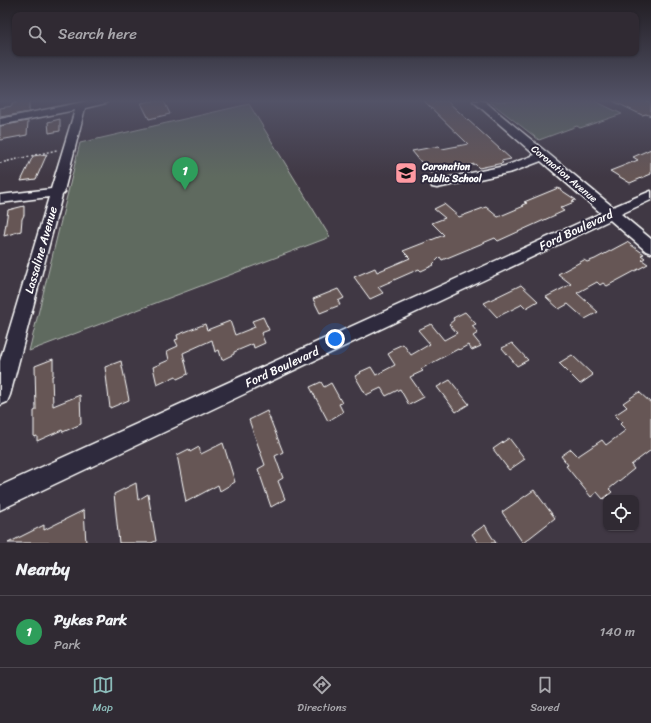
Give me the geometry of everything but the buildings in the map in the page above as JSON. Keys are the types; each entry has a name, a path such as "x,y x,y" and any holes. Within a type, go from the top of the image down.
{"street":[{"name":"Lassaline Avenue","path":"0,395 75,126"},
{"name":"Coronation Avenue","path":"508,126 651,247"},
{"path":"437,184 508,169 543,156"},
{"path":"0,199 58,192"},
{"name":"Ford Boulevard","path":"0,498 651,194"}],"path":[{"path":"0,163 62,149"}],"green space":[{"path":"152,126 263,126 330,237 29,351 80,143"},
{"path":"521,126 576,126 539,140"}],"place":[{"name":"Coronation Public School","path":"406,173"},
{"name":"Pykes Park","path":"185,190"}]}
